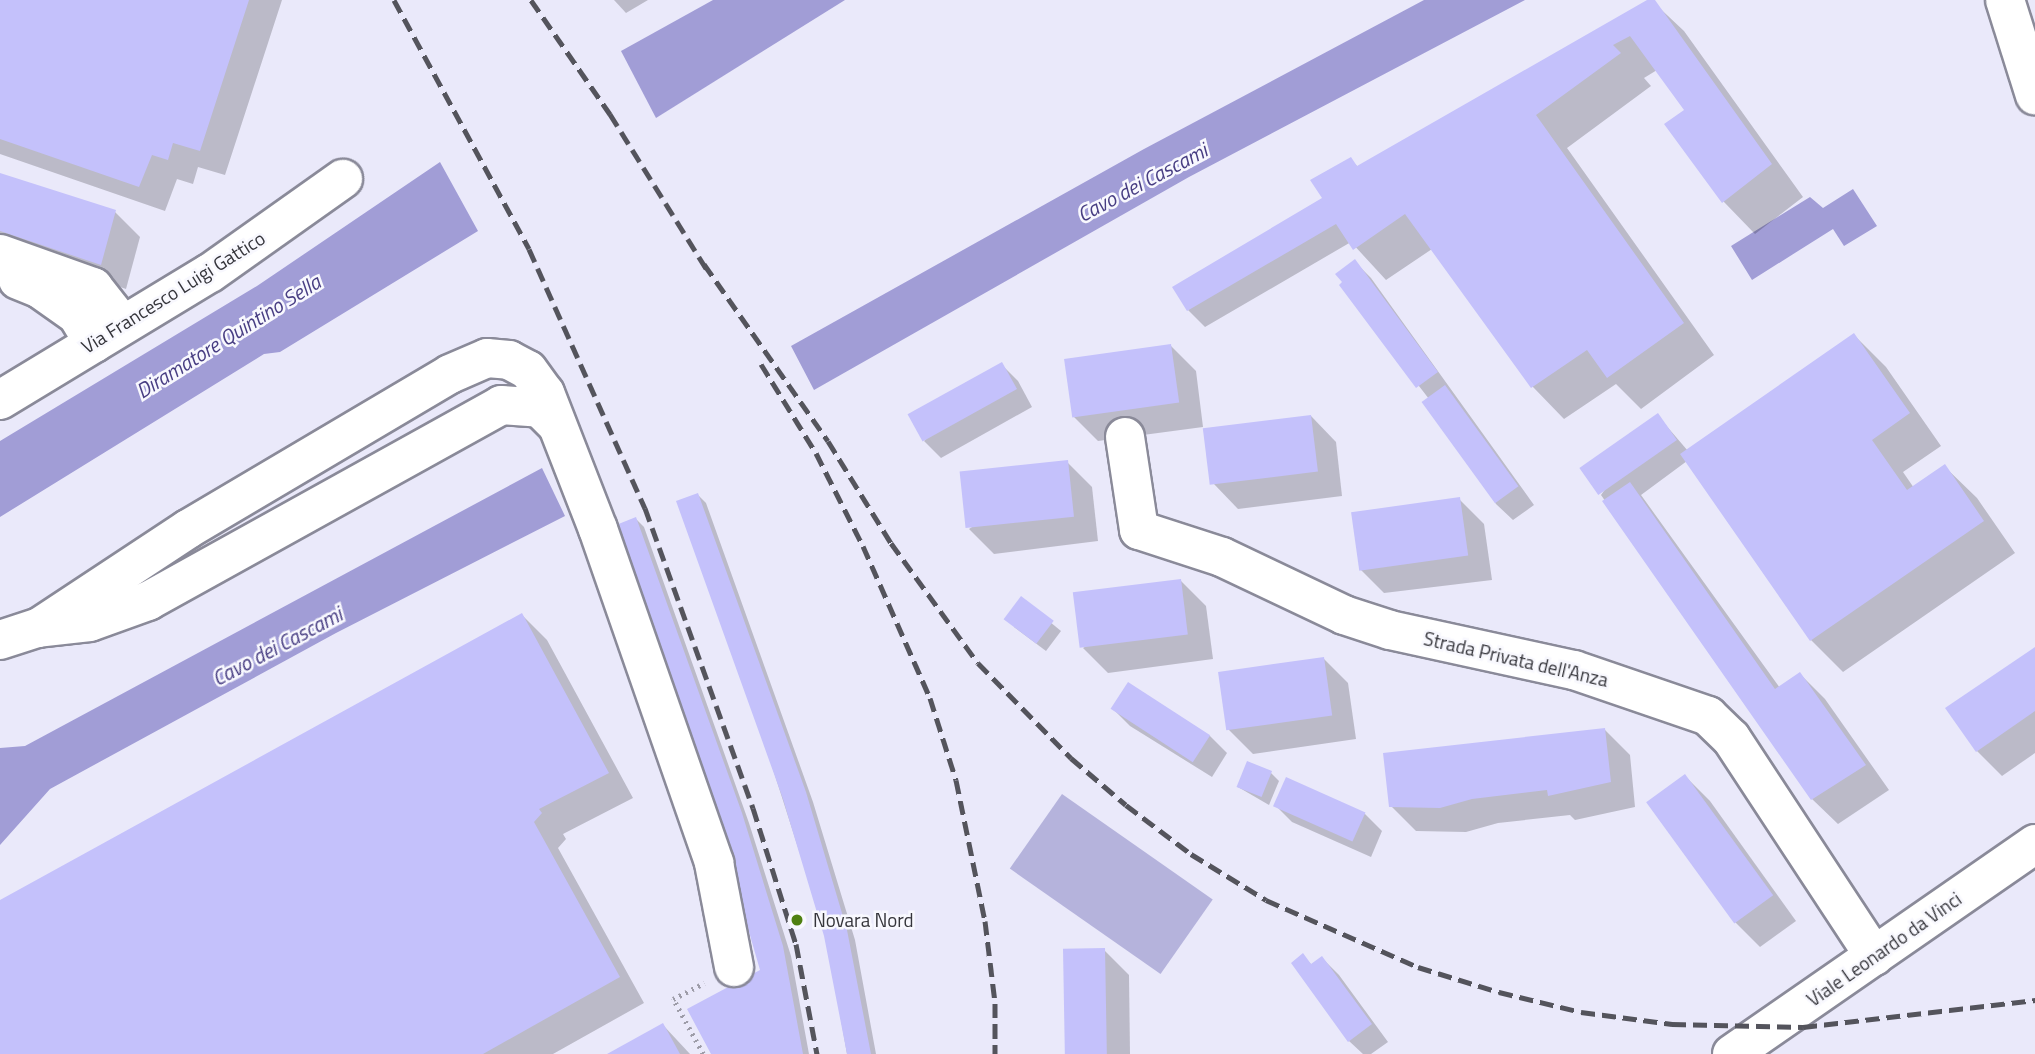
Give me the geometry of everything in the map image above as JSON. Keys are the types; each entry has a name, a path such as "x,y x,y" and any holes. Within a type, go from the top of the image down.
{"street":[{"path":"2005,0 2035,95"},
{"name":"Via Francesco Luigi Gattico","path":"0,400 210,272 343,179"},
{"path":"0,254 93,287 108,334"},
{"path":"0,273 40,289 108,334"},
{"path":"38,628 83,594 450,374 487,358 509,360 528,370 545,393 598,529 714,863 734,967"},
{"path":"450,374 471,400 471,419"},
{"path":"0,640 38,628 90,622 148,601 471,419 501,405 522,404 540,408 557,425"},
{"name":"Strada Privata dell'Anza","path":"1125,437 1139,530 1222,557 1378,626 1574,670 1708,716 1731,738 1874,956"},
{"path":"326,447 349,489"},
{"name":"Viale Leonardo da Vinci","path":"1732,1054 2035,844"}],"path":[{"path":"703,1054 673,999 734,967"}],"shaded area":[{"path":"1062,794 1213,900 1161,974 1010,869"}],"water":[{"path":"713,0 845,0 656,118 621,51"},
{"name":"Cavo dei Cascami","path":"1424,0 1525,0 1189,177 814,390 791,346 1144,149"},
{"name":"Diramatore Quintino Sella","path":"440,162 478,231 280,352 264,354 0,517 0,441 257,286"},
{"path":"1853,189 1877,226 1844,246 1833,229 1752,280 1731,246 1810,197 1823,208"},
{"name":"Cavo dei Cascami","path":"542,468 565,516 336,633 50,789 0,845 0,748 25,746"}],"building":[{"path":"0,0 249,0 200,151 173,143 168,160 152,155 139,187 0,139"},
{"path":"1647,0 1655,0 1772,164 1722,203 1664,124 1684,110 1630,36 1613,45 1621,53 1536,115 1684,323 1607,378 1587,350 1531,388 1405,214 1353,250 1336,224 1187,311 1172,287 1322,198 1310,180 1351,157 1357,166"},
{"path":"0,173 116,210 101,265 0,231"},
{"path":"1355,259 1438,372 1416,388 1339,285 1342,282 1335,274"},
{"path":"1854,333 1910,413 1872,440 1907,490 1945,464 1984,521 1810,641 1680,454"},
{"path":"1171,344 1179,402 1072,417 1064,359"},
{"path":"1002,362 1017,389 923,441 908,414"},
{"path":"1445,385 1518,486 1495,503 1422,402"},
{"path":"1658,413 1677,440 1598,495 1579,468"},
{"path":"1311,415 1318,472 1210,485 1203,428"},
{"path":"1068,460 1074,517 966,528 960,471"},
{"path":"1630,482 1775,689 1800,672 1866,765 1811,800 1602,501"},
{"path":"698,493 806,792 847,930 871,1054 847,1054 824,936 783,799 676,501"},
{"path":"1460,497 1468,555 1359,571 1351,512"},
{"path":"636,517 742,813 783,946 803,1054 711,1054 687,1009 760,970 717,821 611,527"},
{"path":"1181,579 1188,635 1080,648 1073,592"},
{"path":"1021,596 1054,621 1036,644 1004,619"},
{"path":"522,613 609,773 539,809 542,813 534,822 620,977 483,1054 0,1054 0,900"},
{"path":"2035,647 2035,711 1976,752 1945,708"},
{"path":"1324,657 1332,715 1226,730 1218,672"},
{"path":"1128,682 1210,735 1193,762 1111,709"},
{"path":"1605,728 1611,782 1548,796 1547,790 1472,799 1440,808 1389,807 1383,753"},
{"path":"1247,761 1272,771 1262,797 1237,787"},
{"path":"1685,774 1773,895 1734,924 1646,802"},
{"path":"1286,777 1365,812 1352,842 1273,806"},
{"path":"1105,948 1107,1054 1065,1054 1063,949"},
{"path":"1303,953 1311,964 1322,956 1372,1024 1348,1042 1291,963"},
{"path":"663,1023 680,1054 607,1054"}],"railway":[{"path":"394,0 529,249 645,508 753,808 796,944 817,1054"},
{"path":"531,0 610,114 707,270"},
{"path":"704,264 828,441 891,543 978,663 1071,758 1126,805 1191,854 1266,900 1418,967 1499,992 1581,1012 1672,1024 1803,1027 2035,1000"},
{"path":"761,364 816,453 863,546 930,698 956,780 985,921 995,1003 995,1054"}],"place":[{"name":"Novara Nord","path":"797,920"}]}
